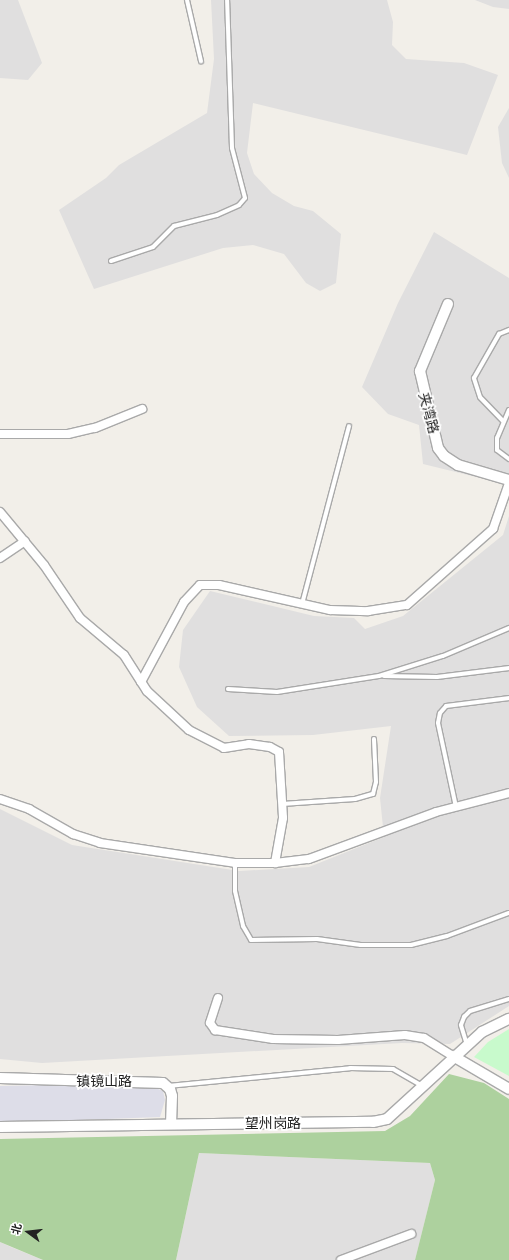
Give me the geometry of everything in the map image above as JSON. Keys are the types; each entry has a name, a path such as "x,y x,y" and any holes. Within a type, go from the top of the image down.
{"street":[{"name":"夹湾路","path":"448,304 420,370 438,448 444,456 458,465 509,482"},
{"path":"0,434 68,434 94,428 142,409"},
{"path":"141,682 184,602 200,585 219,585 302,606 368,611 407,605 493,529 509,482"},
{"path":"0,512 25,541 80,618 124,655 154,700 189,730 209,742 224,748 249,744 270,747 279,752 282,834 275,863"},
{"path":"0,558 25,541"},
{"path":"0,799 29,809 73,834 100,843 235,863 275,863 309,859 456,807 509,793"},
{"path":"218,998 210,1023 215,1030 273,1039 338,1040 405,1035 424,1038 509,1089"},
{"name":"望州岗路","path":"0,1127 171,1123 374,1122 387,1119 425,1087 453,1056 482,1032 509,1018"},
{"name":"镇镜山路","path":"0,1078 148,1081 168,1086"},
{"path":"168,1086 172,1096 171,1123"},
{"path":"340,1260 411,1234"}],"lane":[{"path":"187,0 201,61"},
{"path":"111,261 153,247 174,226 217,215 239,205 245,198 232,148 227,0"},
{"path":"503,421 480,397 474,378 499,334 509,330"},
{"path":"509,410 503,421 497,450 509,460"},
{"path":"302,606 349,426"},
{"path":"228,689 277,692 379,676 442,656 509,628"},
{"path":"379,676 437,677 509,668"},
{"path":"456,807 438,723 440,713 446,706 509,698"},
{"path":"282,804 355,799 373,794 376,787 374,739"},
{"path":"235,863 235,891 243,926 252,940 317,939 361,945 411,945 446,936 509,913"},
{"path":"467,1045 461,1025 464,1017 470,1011 509,998"},
{"path":"168,1086 176,1082 350,1068 393,1069 425,1087"}],"shaded area":[{"path":"0,0 18,0 42,63 28,80 0,78"},
{"path":"211,0 387,0 393,22 392,45 406,59 464,63 498,75 467,155 253,103 247,153 254,174 272,193 294,206 313,211 341,234 336,283 320,291 306,283 284,254 253,245 223,248 94,289 59,210 106,178 119,165 207,113 214,59"},
{"path":"475,0 509,0 509,9 493,7"},
{"path":"509,108 509,178 502,163 498,127"},
{"path":"434,232 509,278 509,485 423,464 419,425 388,414 362,387 398,303"},
{"path":"509,516 509,1006 450,1044 402,1043 42,1063 0,1059 0,809 72,845 239,871 309,867 384,837 380,798 391,726 313,735 229,736 197,707 179,667 183,630 210,591 314,616 354,618 365,629 403,616 503,535"},
{"path":"143,1083 163,1091 165,1100 160,1117 0,1123 0,1086"},
{"path":"199,1153 430,1163 435,1180 415,1260 176,1260"},
{"path":"0,1242 11,1247 43,1260 0,1260"}],"green space":[{"path":"509,1029 509,1076 474,1057 488,1042"},
{"path":"449,1074 484,1083 509,1099 509,1260 415,1260 435,1180 430,1163 199,1153 176,1260 43,1260 0,1242 0,1139 385,1131 410,1116"}]}
